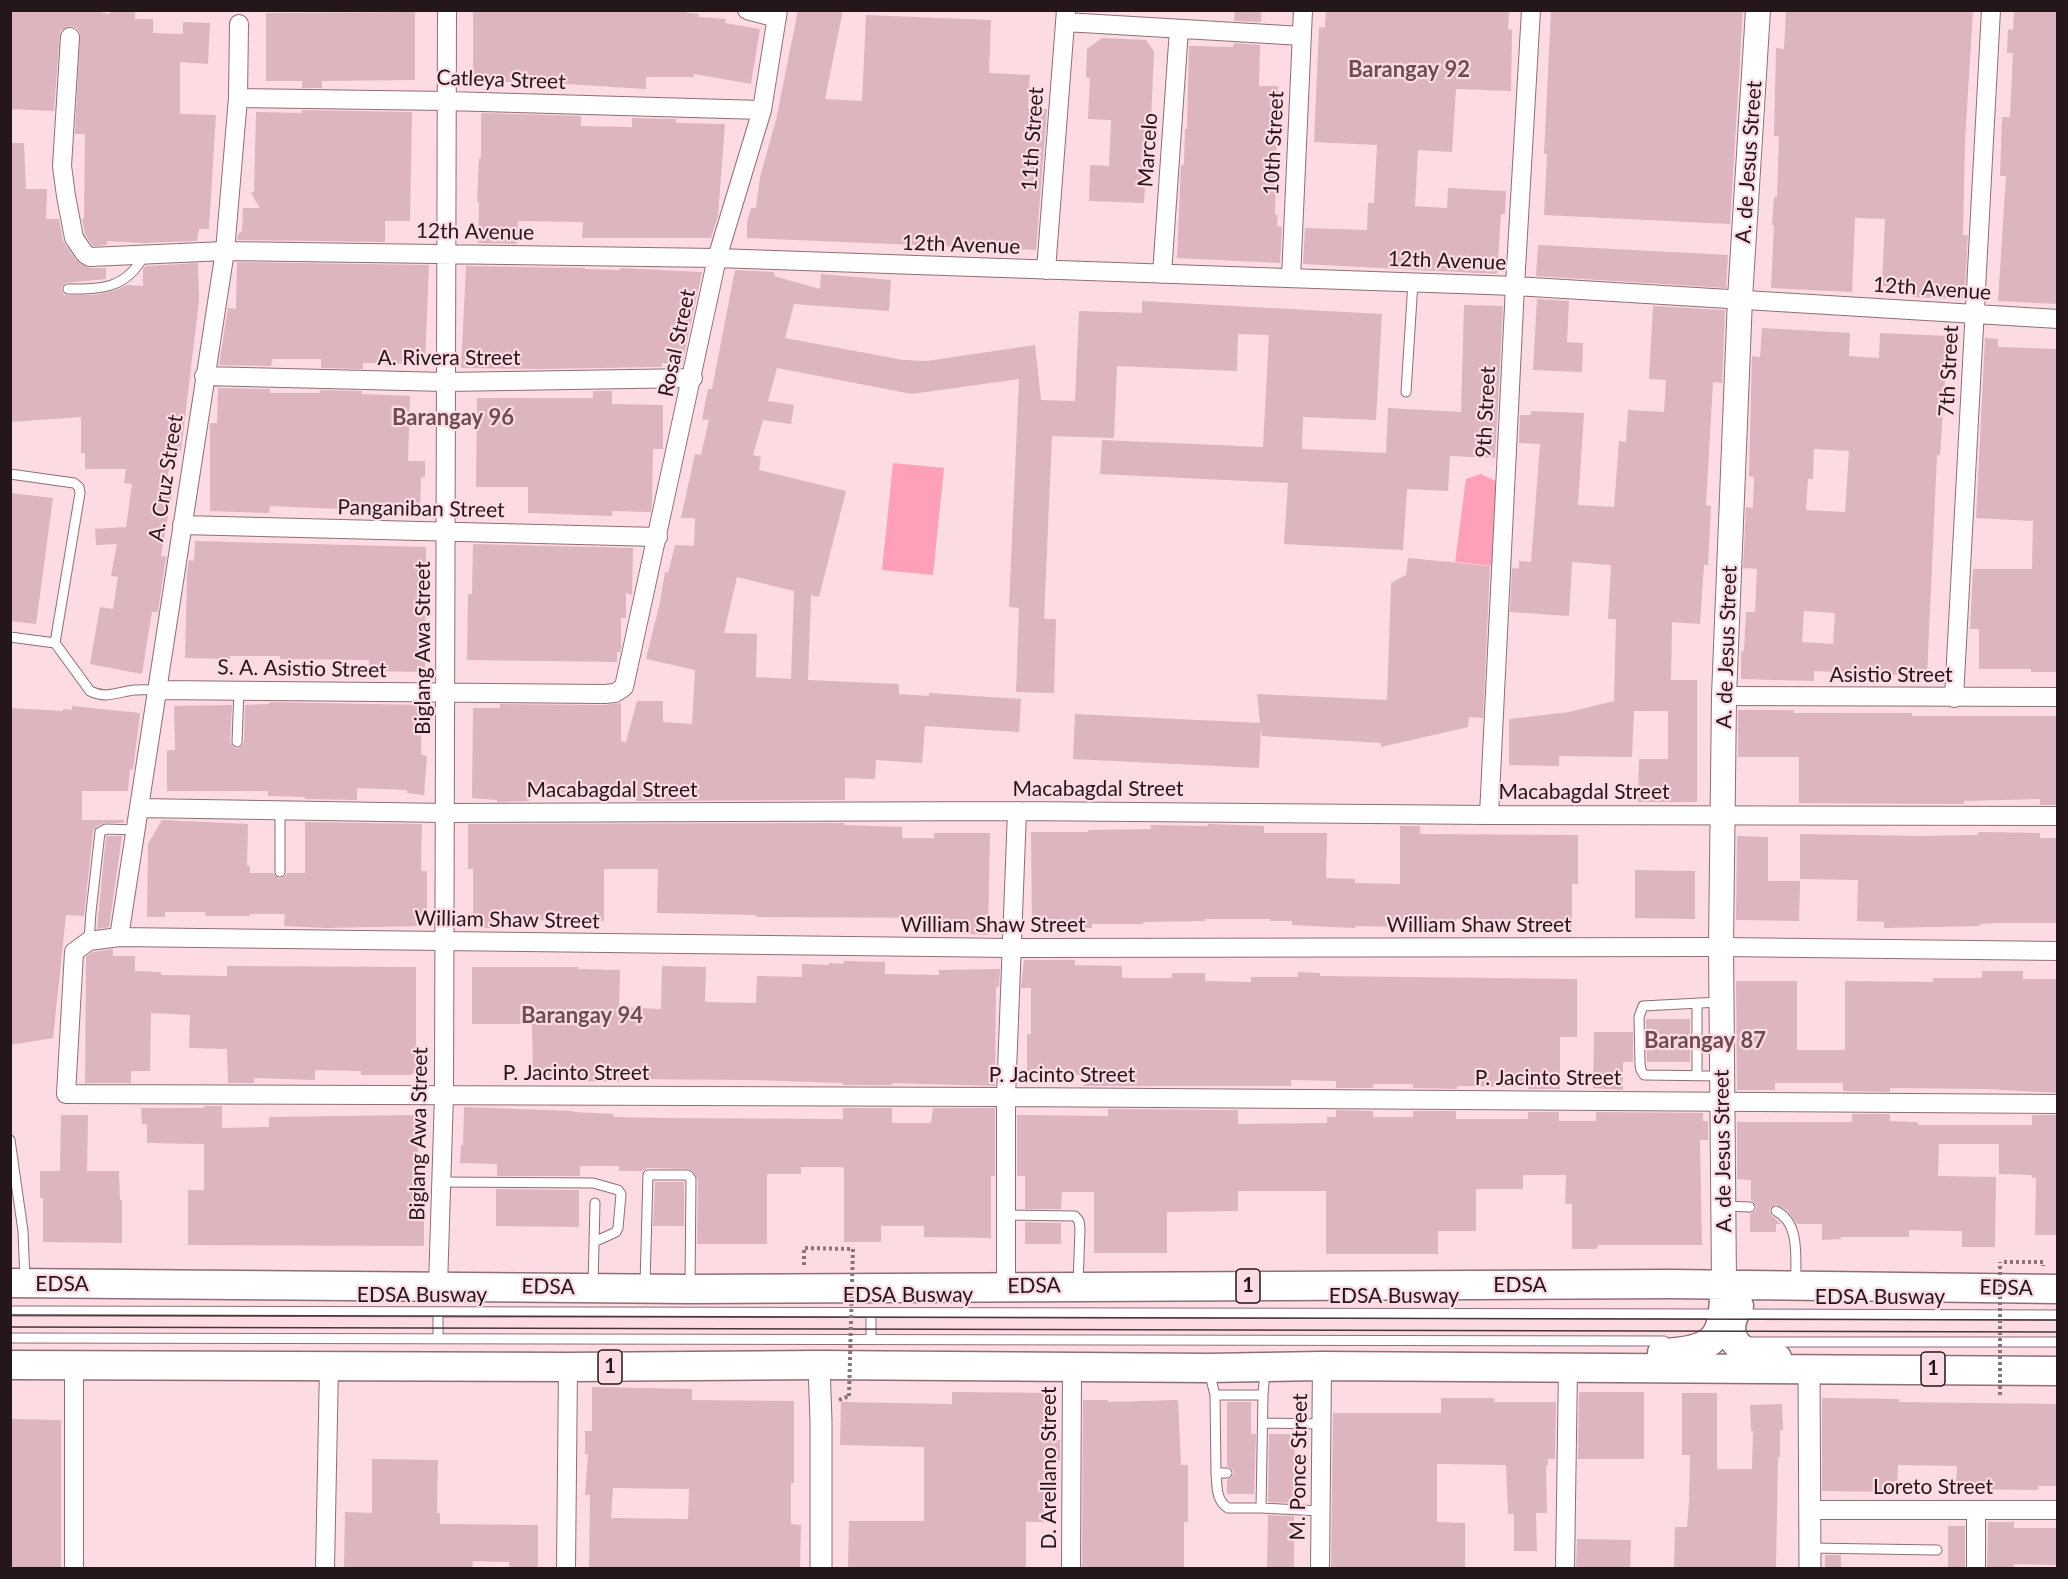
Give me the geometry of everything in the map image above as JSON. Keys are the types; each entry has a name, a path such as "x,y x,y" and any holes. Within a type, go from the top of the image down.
{"highway":[{"name":"EDSA","path":"18,1283 438,1300 593,1287 690,1289 1724,1284 2058,1289"},
{"path":"1724,1284 1726,1328 1747,1353 1765,1358 2010,1356 2052,1371"},
{"path":"1212,1381 1266,1355 1591,1356 1688,1352 1699,1348 1726,1328 1742,1301 1763,1285"},
{"name":"1","path":"10,1365 1072,1367 1212,1381 1266,1367 1322,1366 2052,1371"}],"main road":[{"name":"A. de Jesus Street","path":"1724,1284 1721,947 1724,696 1740,298 1758,10"}],"street":[{"path":"747,10 777,14"},
{"name":"10th Street","path":"1291,278 1303,10"},
{"name":"9th Street","path":"1489,815 1531,10"},
{"name":"7th Street","path":"1954,698 1991,10"},
{"name":"Biglang Awa Street","path":"438,1300 444,1095 447,11"},
{"name":"Rosal Street","path":"624,687 693,378 717,258 762,110 777,14"},
{"path":"1065,16 1179,29 1302,36"},
{"name":"11th Street","path":"1046,270 1065,16"},
{"name":"A. Cruz Street","path":"119,937 225,250 238,98 239,24"},
{"name":"Marcelo","path":"1162,274 1179,29"},
{"name":"12th Avenue","path":"70,37 62,166 74,238 85,254 90,257 225,250 717,258 1515,286 2058,319"},
{"name":"Catleya Street","path":"238,98 762,110"},
{"name":"A. Rivera Street","path":"204,376 446,382 693,378"},
{"name":"Panganiban Street","path":"182,525 658,537"},
{"name":"S. A. Asistio Street","path":"157,690 604,694 615,693 624,687"},
{"name":"Asistio Street","path":"1724,696 2058,697"},
{"name":"Macabagdal Street","path":"139,808 445,813 1017,810 1489,815 2058,816"},
{"path":"1006,1287 1006,1097 1017,810"},
{"name":"William Shaw Street","path":"89,941 119,937 1011,948 1721,947 2058,951"},
{"name":"P. Jacinto Street","path":"89,941 74,952 66,1094 2058,1104"},
{"path":"819,1365 820,1569"},
{"path":"74,1366 74,1569"},
{"path":"325,1569 330,1366"},
{"name":"M. Ponce Street","path":"1320,1569 1322,1366"},
{"path":"566,1569 568,1367"},
{"name":"D. Arellano Street","path":"1071,1569 1072,1367"},
{"path":"1565,1569 1568,1368"},
{"path":"1809,1369 1810,1558"},
{"name":"Loreto Street","path":"1809,1510 2058,1510"},
{"path":"1976,1510 1976,1569"}],"lane":[{"path":"68,289 108,287 133,272 145,254"},
{"path":"1406,392 1413,282"},
{"path":"10,474 74,483 79,487 80,493 55,643 90,691 109,696 130,691 157,690"},
{"path":"10,637 55,643"},
{"path":"237,742 239,690"},
{"path":"280,810 280,872"},
{"path":"89,941 90,912 100,832 106,829 135,830"},
{"path":"1722,1002 1643,1006 1639,1017 1640,1064 1644,1075 1722,1076"},
{"path":"1697,1003 1697,1075"},
{"path":"10,1140 23,1231 18,1283"},
{"path":"645,1288 648,1175 688,1175 691,1179 690,1289"},
{"path":"441,1182 593,1183 618,1190 621,1194 618,1228 616,1232 594,1242"},
{"path":"593,1287 595,1203"},
{"path":"1724,1206 1750,1206"},
{"path":"1776,1211 1789,1220 1794,1229 1796,1286"},
{"path":"1007,1215 1075,1216 1080,1228 1078,1286"},
{"path":"438,1300 438,1339"},
{"name":"EDSA Busway","path":"10,1311 438,1300 871,1313 1726,1328 2058,1342"},
{"path":"871,1313 871,1339"},
{"name":"EDSA Busway","path":"10,1338 1676,1341 1726,1328 2058,1315"},
{"path":"1261,1508 1256,1473 1263,1422 1266,1367"},
{"path":"1263,1395 1212,1381 1218,1498 1223,1506 1228,1508 1321,1511"},
{"path":"1263,1422 1322,1424"},
{"path":"1216,1473 1227,1473"},
{"path":"1810,1558 1937,1550"}],"path":[{"path":"804,1248 853,1249 849,1396"},
{"path":"2000,1395 2000,1262 2043,1262"}],"shaded area":[{"path":"893,463 944,468 933,575 882,570"},
{"path":"1481,474 1498,482 1495,566 1455,562 1466,479"}],"building":[{"path":"10,10 88,10 110,14 110,10 135,10 135,19 153,19 153,33 183,34 183,22 210,23 208,64 180,62 180,114 216,115 209,229 199,229 197,241 143,243 107,241 107,245 93,246 85,234 82,219 84,219 85,134 75,134 80,33 77,28 70,26 60,31 54,111 10,109"},
{"path":"473,10 667,10 699,14 698,17 726,19 725,23 760,29 751,84 694,74 694,77 646,77 646,89 535,82 473,82"},
{"path":"798,10 843,10 825,99 862,101 866,15 991,20 989,73 1030,75 1028,108 1047,109 1036,250 747,238 747,222 751,208 756,208 760,177 776,120"},
{"path":"1235,10 1261,10 1261,22 1234,21"},
{"path":"1326,10 1509,10 1508,29 1512,30 1511,91 1456,89 1452,152 1418,150 1415,206 1447,208 1448,188 1506,191 1505,214 1501,214 1497,274 1303,264 1305,228 1367,230 1368,203 1374,203 1377,145 1314,142 1319,27 1325,28"},
{"path":"1551,10 1743,10 1730,224 1544,215 1547,154 1544,154"},
{"path":"1786,10 1973,10 1965,141 1963,235 1968,235 1964,299 1913,297 1913,288 1882,286 1885,219 1855,218 1852,292 1771,288 1774,225 1772,225 1774,197 1777,197 1779,136 1774,136 1776,48 1784,49"},
{"path":"2014,10 2058,10 2058,304 1998,301 2006,176 2000,176 2002,117 2010,117 2013,53 2007,53 2008,29 2013,30"},
{"path":"415,12 415,80 322,81 322,88 302,88 302,81 266,81 266,13"},
{"path":"1102,38 1146,40 1154,51 1144,203 1089,201 1090,165 1109,166 1111,120 1088,119 1090,78 1086,77 1087,49"},
{"path":"1234,43 1260,45 1259,86 1278,86 1275,215 1278,215 1277,226 1282,227 1280,263 1177,258 1181,165 1184,165 1185,129 1187,129 1189,46 1233,47"},
{"path":"302,110 412,112 410,221 385,221 385,242 237,240 238,234 242,231 243,208 260,208 251,193 254,191 256,112 302,113"},
{"path":"481,113 581,116 581,126 632,127 632,118 676,119 676,123 725,124 718,216 711,238 582,238 583,222 518,221 517,244 478,243 479,202 477,202 479,158 481,158"},
{"path":"10,143 24,143 26,189 47,189 46,219 59,219 63,241 76,260 90,268 106,268 106,279 65,283 61,288 64,295 93,295 114,291 127,285 143,286 143,269 146,266 198,263 199,301 181,451 172,450 165,492 172,493 161,556 166,557 158,612 152,612 142,674 90,664 100,607 113,609 118,577 111,576 117,544 96,545 95,529 126,527 132,484 124,483 126,469 85,469 85,453 81,453 81,417 10,422"},
{"path":"1538,245 1728,255 1726,288 1536,276"},
{"path":"237,262 429,265 425,364 363,363 363,369 321,368 321,359 272,359 271,366 219,365 228,308 236,309"},
{"path":"466,266 620,270 620,268 702,272 682,364 662,363 662,367 461,368"},
{"path":"735,270 774,272 774,276 820,289 821,274 891,280 889,311 794,304 785,338 903,360 927,361 1035,345 1041,400 1075,401 1079,311 1142,313 1142,301 1382,314 1376,420 1303,417 1302,449 1386,453 1388,408 1461,412 1464,305 1503,306 1495,458 1450,456 1448,491 1407,489 1403,550 1284,544 1288,483 1100,474 1102,440 1263,447 1269,335 1238,334 1237,371 1117,366 1114,438 1052,436 1044,619 1056,619 1054,693 1016,692 1019,608 1009,607 1019,379 912,394 777,368 768,401 794,405 791,424 763,420 753,455 761,457 759,470 846,491 819,597 811,595 808,680 899,684 899,694 929,696 929,693 1021,699 1019,732 925,726 922,763 876,760 875,779 845,778 845,800 636,801 636,792 529,793 529,801 497,802 497,800 472,798 473,708 500,708 500,704 604,705 621,703 621,741 626,742 637,701 663,701 663,722 692,724 695,670 646,659 665,572 668,573 675,545 694,546 695,518 681,518 695,454 701,455 709,420 702,419 708,389 712,389","holes":["737,577 794,591 791,679 756,677 757,634 724,633"]},
{"path":"1537,299 1569,301 1567,342 1583,343 1582,372 1533,370"},
{"path":"1653,306 1725,310 1722,383 1713,382 1706,505 1711,506 1708,565 1704,565 1700,624 1672,622 1671,680 1697,680 1697,802 1638,802 1639,759 1668,759 1668,711 1634,711 1632,757 1559,756 1559,766 1509,765 1509,719 1569,712 1614,701 1616,619 1608,619 1611,565 1572,562 1569,616 1510,612 1512,568 1519,569 1519,561 1531,562 1540,444 1519,443 1520,415 1531,415 1531,411 1584,413 1578,505 1614,507 1619,441 1626,442 1628,410 1664,412 1666,380 1649,379"},
{"path":"1762,328 1850,333 1849,356 1879,358 1880,333 1948,336 1940,455 1937,455 1927,676 1814,671 1814,681 1741,679 1741,651 1744,651 1746,612 1755,612 1757,569 1743,568 1746,507 1753,508 1754,477 1749,476 1752,356 1760,357","holes":["1814,449 1849,451 1845,512 1806,510 1808,479 1813,479","1804,611 1835,613 1833,644 1802,642"]},
{"path":"1985,338 1998,339 1998,347 2058,349 2058,672 2031,672 2031,669 1979,669 1979,629 1970,629 1973,569 2032,569 2033,521 1976,518"},
{"path":"218,388 270,389 270,393 320,393 320,390 362,391 362,394 410,396 408,461 425,461 425,477 421,477 420,511 388,511 388,514 364,512 364,510 270,506 269,513 210,511 210,423 217,423"},
{"path":"593,391 612,391 612,404 663,405 663,449 653,449 651,512 612,511 612,516 528,513 528,487 476,487 477,398 593,398"},
{"path":"10,493 53,498 36,624 10,621"},
{"path":"195,541 426,547 425,672 369,671 369,660 280,659 280,656 230,656 230,659 185,658 187,573 189,560 194,561"},
{"path":"473,544 633,548 632,595 626,593 626,618 621,618 621,647 620,652 617,652 617,662 467,660 468,594 472,594"},
{"path":"1408,558 1490,566 1483,718 1469,717 1468,727 1381,747 1381,743 1262,736 1261,728 1259,768 1073,759 1075,714 1260,723 1257,694 1387,700 1391,583 1406,575"},
{"path":"269,702 422,705 421,755 427,756 424,795 407,793 407,790 357,788 357,800 268,796 268,791 167,791 167,750 175,750 174,706 232,705 230,742 237,749 244,742 245,705 269,704"},
{"path":"72,706 140,713 128,791 82,791 82,820 124,820 124,823 104,823 93,831 84,916 66,915 53,1038 10,1045 10,708 63,711 63,709 72,710"},
{"path":"1738,710 1794,710 1794,713 1912,713 1912,716 2058,716 2058,805 2040,805 2040,799 1964,801 1964,804 1799,803 1799,757 1738,757"},
{"path":"162,820 248,824 247,866 250,866 250,873 273,873 279,879 287,873 305,873 305,822 422,824 421,871 427,871 427,916 420,916 420,926 325,928 284,926 285,914 205,916 205,912 165,912 165,917 147,917 148,844"},
{"path":"844,823 844,825 902,827 902,838 934,838 934,833 990,833 988,935 940,933 941,918 756,917 756,915 657,913 658,869 604,869 604,921 503,920 503,928 473,928 473,869 468,869 468,824"},
{"path":"1208,824 1264,826 1264,833 1327,833 1326,878 1355,879 1355,883 1400,884 1400,826 1420,826 1420,834 1578,835 1578,884 1572,884 1572,927 1518,927 1519,919 1456,919 1456,928 1355,926 1355,928 1292,925 1292,921 1270,921 1270,919 1205,919 1205,921 1143,922 1143,924 1092,924 1092,928 1032,927 1031,832 1088,832 1089,830 1151,829 1151,825 1208,826"},
{"path":"1978,832 2040,833 2040,838 2058,838 2058,923 1884,928 1884,922 1857,921 1858,880 1800,879 1800,834 1920,836 1978,835"},
{"path":"106,836 122,836 109,927 97,929"},
{"path":"1737,836 1768,837 1768,881 1800,881 1799,921 1736,920"},
{"path":"1635,870 1695,871 1695,919 1635,918"},
{"path":"113,949 113,956 135,956 135,971 161,972 161,975 227,976 227,966 416,967 416,1070 411,1075 361,1075 361,1071 315,1070 315,1080 254,1078 254,1083 228,1083 227,1049 189,1048 190,1015 151,1013 150,1071 131,1071 131,1083 85,1083 86,957 93,952"},
{"path":"1024,960 1075,960 1075,965 1122,966 1122,978 1172,978 1172,973 1205,973 1205,981 1251,982 1251,977 1298,977 1298,972 1320,973 1320,976 1577,979 1577,1037 1560,1037 1560,1089 1457,1086 1457,1089 1413,1088 1413,1084 1373,1084 1373,1088 1336,1088 1336,1081 1291,1080 1291,1086 1084,1086 1084,1075 1027,1075 1027,1034 1031,1034 1031,988 1021,988"},
{"path":"844,961 885,962 885,974 939,975 939,970 1000,969 999,987 996,987 995,1086 892,1083 892,1085 843,1085 843,1083 755,1080 619,1079 619,1082 577,1081 577,1076 533,1076 532,1024 472,1024 472,967 578,967 578,969 620,970 619,1007 661,1009 662,966 706,967 705,1002 756,1003 757,976 802,977 802,964 843,964"},
{"path":"1982,971 2023,971 2023,979 2058,979 2058,1093 1986,1089 1890,1088 1890,1092 1843,1091 1843,1083 1775,1083 1775,1090 1737,1090 1736,981 1797,981 1797,1050 1845,1050 1845,981 1933,982 1933,978 1982,978"},
{"path":"1646,1019 1690,1019 1690,1062 1647,1062"},
{"path":"1594,1032 1633,1032 1633,1062 1623,1062 1623,1090 1593,1088"},
{"path":"204,1106 222,1106 222,1128 269,1127 269,1117 418,1115 418,1175 424,1175 424,1246 188,1245 188,1190 204,1190 204,1144 147,1143 147,1124 142,1124 141,1108 204,1108"},
{"path":"464,1107 573,1111 614,1114 613,1117 843,1119 843,1108 892,1108 892,1123 931,1123 933,1108 995,1108 995,1176 991,1176 991,1238 924,1237 924,1226 881,1226 881,1242 844,1242 844,1169 842,1167 801,1167 801,1174 767,1174 767,1244 697,1244 698,1179 691,1169 648,1168 642,1171 619,1171 619,1166 580,1166 580,1176 497,1176 497,1164 460,1163"},
{"path":"1108,1109 1238,1110 1238,1124 1327,1123 1327,1117 1336,1117 1336,1110 1373,1111 1373,1117 1413,1117 1413,1111 1456,1111 1456,1119 1528,1119 1528,1112 1559,1112 1559,1121 1596,1121 1596,1112 1703,1113 1703,1121 1708,1121 1708,1140 1700,1140 1702,1245 1598,1245 1597,1249 1572,1249 1572,1204 1565,1204 1566,1175 1523,1175 1523,1189 1476,1189 1476,1231 1438,1231 1438,1254 1326,1254 1326,1191 1238,1191 1238,1211 1167,1212 1167,1253 1094,1253 1094,1192 1062,1192 1061,1209 1025,1209 1025,1176 1017,1176 1017,1115 1108,1116"},
{"path":"1852,1114 1890,1114 1890,1121 1918,1122 1918,1125 2032,1125 2032,1115 2058,1115 2058,1235 2035,1235 2036,1178 2032,1178 2032,1175 1999,1174 1999,1144 1939,1144 1938,1176 1996,1177 1995,1247 1962,1247 1962,1231 1909,1230 1909,1237 1841,1237 1841,1239 1822,1240 1822,1224 1797,1224 1788,1211 1776,1204 1769,1211 1781,1224 1776,1224 1776,1232 1750,1232 1750,1214 1757,1207 1751,1200 1751,1180 1737,1179 1737,1122 1852,1122"},
{"path":"61,1115 88,1115 87,1171 119,1171 122,1243 43,1242 43,1198 40,1198 40,1171 60,1171"},
{"path":"655,1182 684,1182 684,1226 653,1226"},
{"path":"496,1189 579,1190 579,1227 496,1226"},
{"path":"1025,1222 1061,1223 1061,1244 1025,1244"},
{"path":"592,1387 692,1389 692,1400 794,1401 794,1483 791,1483 791,1524 801,1525 800,1569 589,1569 590,1495 585,1495 588,1454 585,1454 585,1431 592,1431","holes":["613,1488 689,1489 688,1519 611,1518"]},
{"path":"952,1392 1053,1393 1052,1440 1060,1440 1060,1461 1048,1461 1048,1506 1044,1506 1044,1522 1026,1522 1026,1569 848,1569 849,1521 924,1521 924,1447 840,1445 841,1402 952,1404"},
{"path":"1579,1392 1644,1392 1644,1459 1578,1459"},
{"path":"1682,1393 1717,1393 1717,1469 1752,1469 1753,1431 1751,1431 1750,1405 1782,1404 1783,1430 1780,1430 1780,1457 1778,1457 1776,1569 1674,1569 1675,1527 1687,1527 1689,1502 1690,1455 1682,1455"},
{"path":"1441,1398 1494,1398 1494,1402 1556,1402 1555,1459 1548,1459 1548,1465 1546,1465 1547,1513 1536,1513 1537,1551 1514,1551 1514,1514 1508,1514 1506,1465 1437,1464 1437,1522 1465,1523 1465,1569 1331,1569 1333,1413 1441,1413"},
{"path":"1822,1398 1899,1399 1899,1402 2058,1404 2058,1486 2038,1486 2038,1490 1956,1489 1957,1466 1898,1465 1897,1492 1822,1491"},
{"path":"1083,1400 1108,1400 1108,1402 1178,1400 1181,1465 1188,1465 1188,1522 1184,1522 1184,1569 1082,1569"},
{"path":"1227,1402 1251,1402 1251,1434 1256,1434 1254,1494 1227,1494 1227,1480 1234,1472 1227,1466"},
{"path":"10,1419 61,1420 61,1569 10,1569"},
{"path":"1269,1434 1295,1434 1294,1503 1268,1502"},
{"path":"372,1459 438,1460 437,1513 440,1513 440,1524 538,1525 538,1569 509,1569 509,1562 473,1561 472,1569 344,1569 345,1512 372,1513"},
{"path":"1268,1515 1294,1516 1294,1569 1267,1569"},
{"path":"1988,1522 2014,1522 2014,1528 2058,1528 2058,1565 2014,1564 2014,1569 1987,1569"},
{"path":"1948,1526 1965,1526 1965,1569 1948,1569"},
{"path":"1577,1539 1631,1540 1630,1569 1576,1569"},
{"path":"1825,1555 1841,1555 1841,1569 1825,1569"}],"tram line":[{"path":"10,1315 2058,1320"},
{"path":"10,1327 2058,1332"}],"district":[{"name":"Barangay 92","path":"1409,70"},
{"name":"Barangay 96","path":"453,418"},
{"name":"Barangay 94","path":"582,1016"},
{"name":"Barangay 87","path":"1705,1041"}]}
